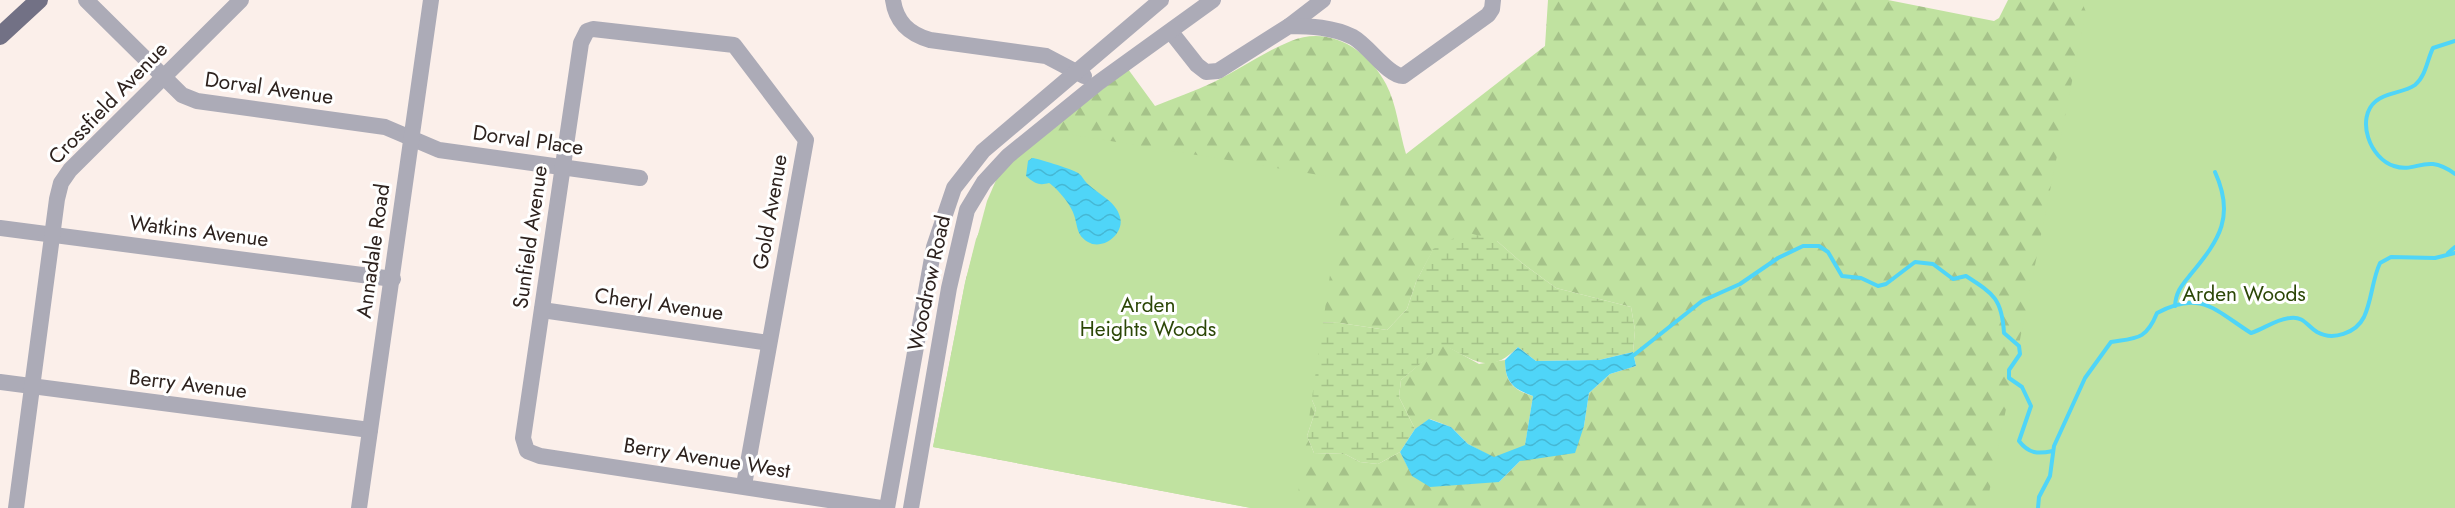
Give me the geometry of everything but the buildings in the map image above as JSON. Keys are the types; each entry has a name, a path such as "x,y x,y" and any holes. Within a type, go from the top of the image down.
{"main road":[{"path":"0,36 39,0"}],"street":[{"name":"Dorval Avenue","path":"86,0 182,95 197,101 385,127 411,139"},
{"name":"Crossfield Avenue","path":"16,508 51,234 62,183 70,170 241,0"},
{"name":"Annadale Road","path":"359,508 431,0"},
{"path":"893,0 899,21 914,35 930,40 1046,57 1098,84"},
{"name":"Woodrow Road","path":"887,508 934,247 954,188 983,151 1161,0"},
{"name":"Woodrow Road","path":"911,508 949,288 968,210 984,182 1008,156 1098,84 1213,0"},
{"path":"1171,32 1201,69 1211,73 1218,71 1289,26 1323,0"},
{"path":"1289,26 1317,27 1352,37 1374,53 1393,74 1403,76 1488,15 1492,9 1493,0"},
{"name":"Gold Avenue","path":"587,31 600,28 734,45 806,140 744,485"},
{"name":"Sunfield Avenue","path":"527,451 523,438 580,43 587,31"},
{"name":"Dorval Place","path":"411,139 439,150 640,178"},
{"name":"Watkins Avenue","path":"0,228 393,279"},
{"name":"Cheryl Avenue","path":"542,310 769,343"},
{"name":"Berry Avenue","path":"0,382 370,430"},
{"name":"Berry Avenue West","path":"527,451 540,456 744,485 881,508"}],"green space":[{"path":"1548,0 1888,0 1994,21 1999,18 2008,0 2455,0 2455,508 1251,508 933,447 965,283 976,239 992,206 1305,384 1316,409 1307,436 1314,453 1345,454 1360,462 1378,464 1400,452 1412,475 1499,482 1520,461 1584,426 1589,393 1610,374 1636,366 1633,352 1635,330 1631,307 1556,288 1497,241 1433,250 1416,282 1407,309 1387,330 1340,323 1310,322 1049,131 1128,69 1155,106 1214,82 1291,41 1320,36 1346,44 1358,51 1378,72 1393,101 1406,154 1545,46"},
{"name":"Arden Woods","path":"2081,0 2455,0 2455,508 1986,508 2086,12"},
{"name":"Arden Heights Woods","path":"1049,131 1344,179 1296,508 1251,508 933,447 965,283 987,201 997,178 1006,166"},
{"path":"1466,232 1497,241 1556,288 1631,307 1635,330 1633,352 1599,360 1536,361 1518,347 1498,361 1489,363 1472,360 1443,345 1401,380 1399,397 1415,429 1400,452 1378,464 1360,462 1345,454 1314,453 1307,436 1316,409 1305,384 1310,322 1340,323 1387,330 1407,309 1416,282 1433,249"},
{"path":"1443,344 1479,364 1505,360 1507,374 1515,388 1533,396 1525,446 1494,458 1468,444 1451,427 1430,419 1415,429 1399,397 1401,380"}],"water":[{"path":"1032,158 1078,173 1110,201 1120,217 1121,223 1116,235 1106,243 1100,244 1084,239 1078,230 1073,211 1060,193 1049,183 1037,183 1026,176 1028,161"},
{"path":"1518,347 1536,361 1599,360 1633,352 1636,366 1610,374 1589,393 1584,426 1575,453 1520,461 1499,482 1430,487 1412,476 1400,452 1415,429 1429,419 1451,427 1468,444 1494,457 1525,445 1533,396 1520,391 1512,384 1505,368 1505,360"}],"waterway":[{"path":"2455,41 2433,48 2424,73 2415,85 2376,101 2370,108 2366,127 2372,147 2385,162 2402,168 2436,165 2455,174"},
{"path":"2175,306 2180,288 2210,249 2221,226 2224,202 2215,172"},
{"path":"1634,355 1702,301 1740,284 1778,258 1803,246 1819,246 1828,252 1842,276 1861,278 1878,286 1886,284 1915,262 1933,264 1953,279 1966,276 1995,298 2001,312 2004,333 2019,346 2020,354 2009,370 2009,378 2022,387 2031,406 2019,441 2034,452 2053,451"},
{"path":"2448,253 2455,247"},
{"path":"2038,508 2039,497 2050,476 2054,446 2085,378 2111,342 2140,336 2149,328 2157,313 2172,306 2197,303 2217,311 2251,333 2280,320 2295,318 2302,320 2323,335 2344,334 2356,327 2364,317 2380,263 2391,257 2435,258 2455,253"}]}
